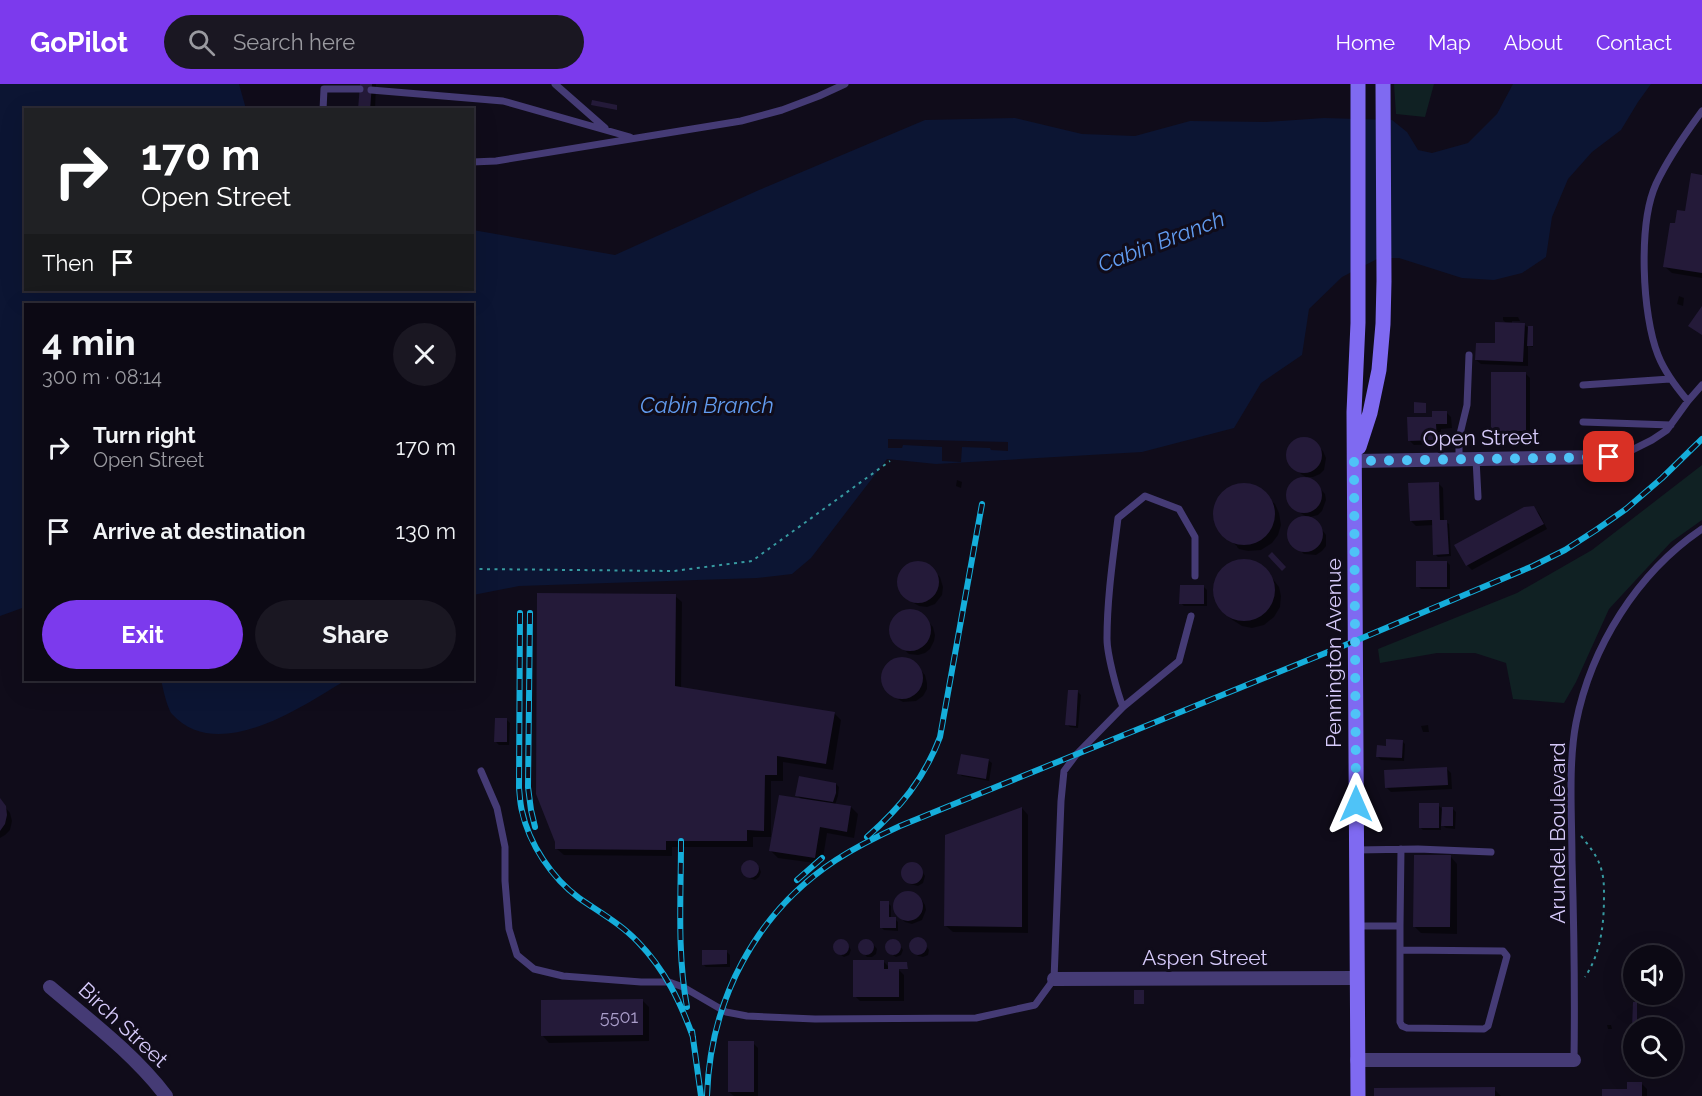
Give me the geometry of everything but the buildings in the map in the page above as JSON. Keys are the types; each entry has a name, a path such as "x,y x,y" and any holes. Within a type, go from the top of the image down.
{"main road":[{"name":"Pennington Avenue","path":"1358,84 1358,282 1354,412 1358,1096"},
{"name":"Pennington Avenue","path":"1354,461 1370,413 1379,370 1383,324 1383,84"}],"street":[{"name":"Open Street","path":"1354,461 1609,457"},
{"name":"Aspen Street","path":"1054,979 1357,978"},
{"name":"Birch Street","path":"50,987 124,1050 153,1079 166,1096"},
{"path":"1357,1060 1574,1060"}],"lane":[{"path":"555,84 608,131"},
{"path":"474,162 741,122 810,100 845,84"},
{"path":"323,108 322,86 360,89"},
{"path":"371,90 503,101 634,138"},
{"path":"1688,401 1670,379 1658,355 1649,321 1644,276 1645,240 1649,208 1655,186 1671,156 1702,111"},
{"path":"1459,460 1460,438 1467,405 1469,355"},
{"path":"1583,385 1670,379"},
{"path":"1609,457 1632,450 1667,430 1702,385"},
{"path":"1583,422 1671,425"},
{"path":"1476,459 1478,497"},
{"path":"1123,707 1107,641 1110,581 1118,518 1145,496 1179,509 1195,537 1195,576"},
{"name":"Arundel Boulevard","path":"1574,1060 1572,822 1576,724 1597,658 1616,622 1639,588 1665,559 1702,529"},
{"path":"481,771 497,808 505,847 509,929 517,955 534,969 563,976 641,982 669,981 726,1012 747,1016 815,1019 976,1018 1035,1005 1054,979 1064,771 1076,754 1123,707 1179,661 1191,616"},
{"path":"1400,950 1503,951 1506,953 1488,1026 1484,1029 1407,1028 1400,1023 1400,950 1400,926 1401,849"},
{"path":"1356,850 1491,852"},
{"path":"1357,926 1400,926"}],"path":[{"path":"474,568 674,571 752,561 890,461"},
{"path":"1572,822 1592,849 1598,862 1603,874 1604,892 1604,922 1601,938 1588,972 1575,992"}],"shaded area":[{"path":"1394,84 1434,84 1425,117 1396,114"},
{"path":"1702,465 1702,520 1671,542 1609,609 1564,703 1513,699 1506,663 1475,653 1437,653 1380,663 1378,649 1517,593 1592,550"}],"water":[{"name":"Cabin Branch","path":"0,84 239,84 246,108 24,108 24,291 474,291 474,230 615,255 759,190 925,120 1015,118 1082,134 1135,136 1190,121 1266,122 1324,118 1392,120 1407,132 1418,150 1432,153 1468,143 1497,114 1513,84 1651,84 1621,130 1592,152 1568,179 1552,217 1546,257 1522,273 1494,280 1462,278 1399,258 1379,258 1342,277 1309,309 1302,355 1261,383 1234,428 1142,452 936,464 887,459 811,558 792,574 757,578 519,586 474,595 474,303 24,303 24,607 0,616"},
{"path":"161,681 344,681 284,716 236,733 213,734 191,728 172,714"}],"pier":[{"path":"888,439 1008,442 1008,451 962,447 961,462 942,461 942,447 903,445 902,448 888,448"}],"railway":[{"path":"707,1096 710,1061 717,1026 742,962 760,933 782,906 807,881 836,860 900,826 1533,566 1565,550 1626,509 1702,439"},
{"path":"867,837 910,792 934,752 940,737 982,504"},
{"path":"520,613 519,788 521,808 530,836 543,859 569,890 610,918 648,953 671,986 693,1037"},
{"path":"530,613 528,787 535,827"},
{"path":"681,841 681,945 687,1007"},
{"path":"797,880 822,858"},
{"path":"692,1031 701,1096"}],"route":[{"path":"1356,804 1354,461 1609,457"}]}
